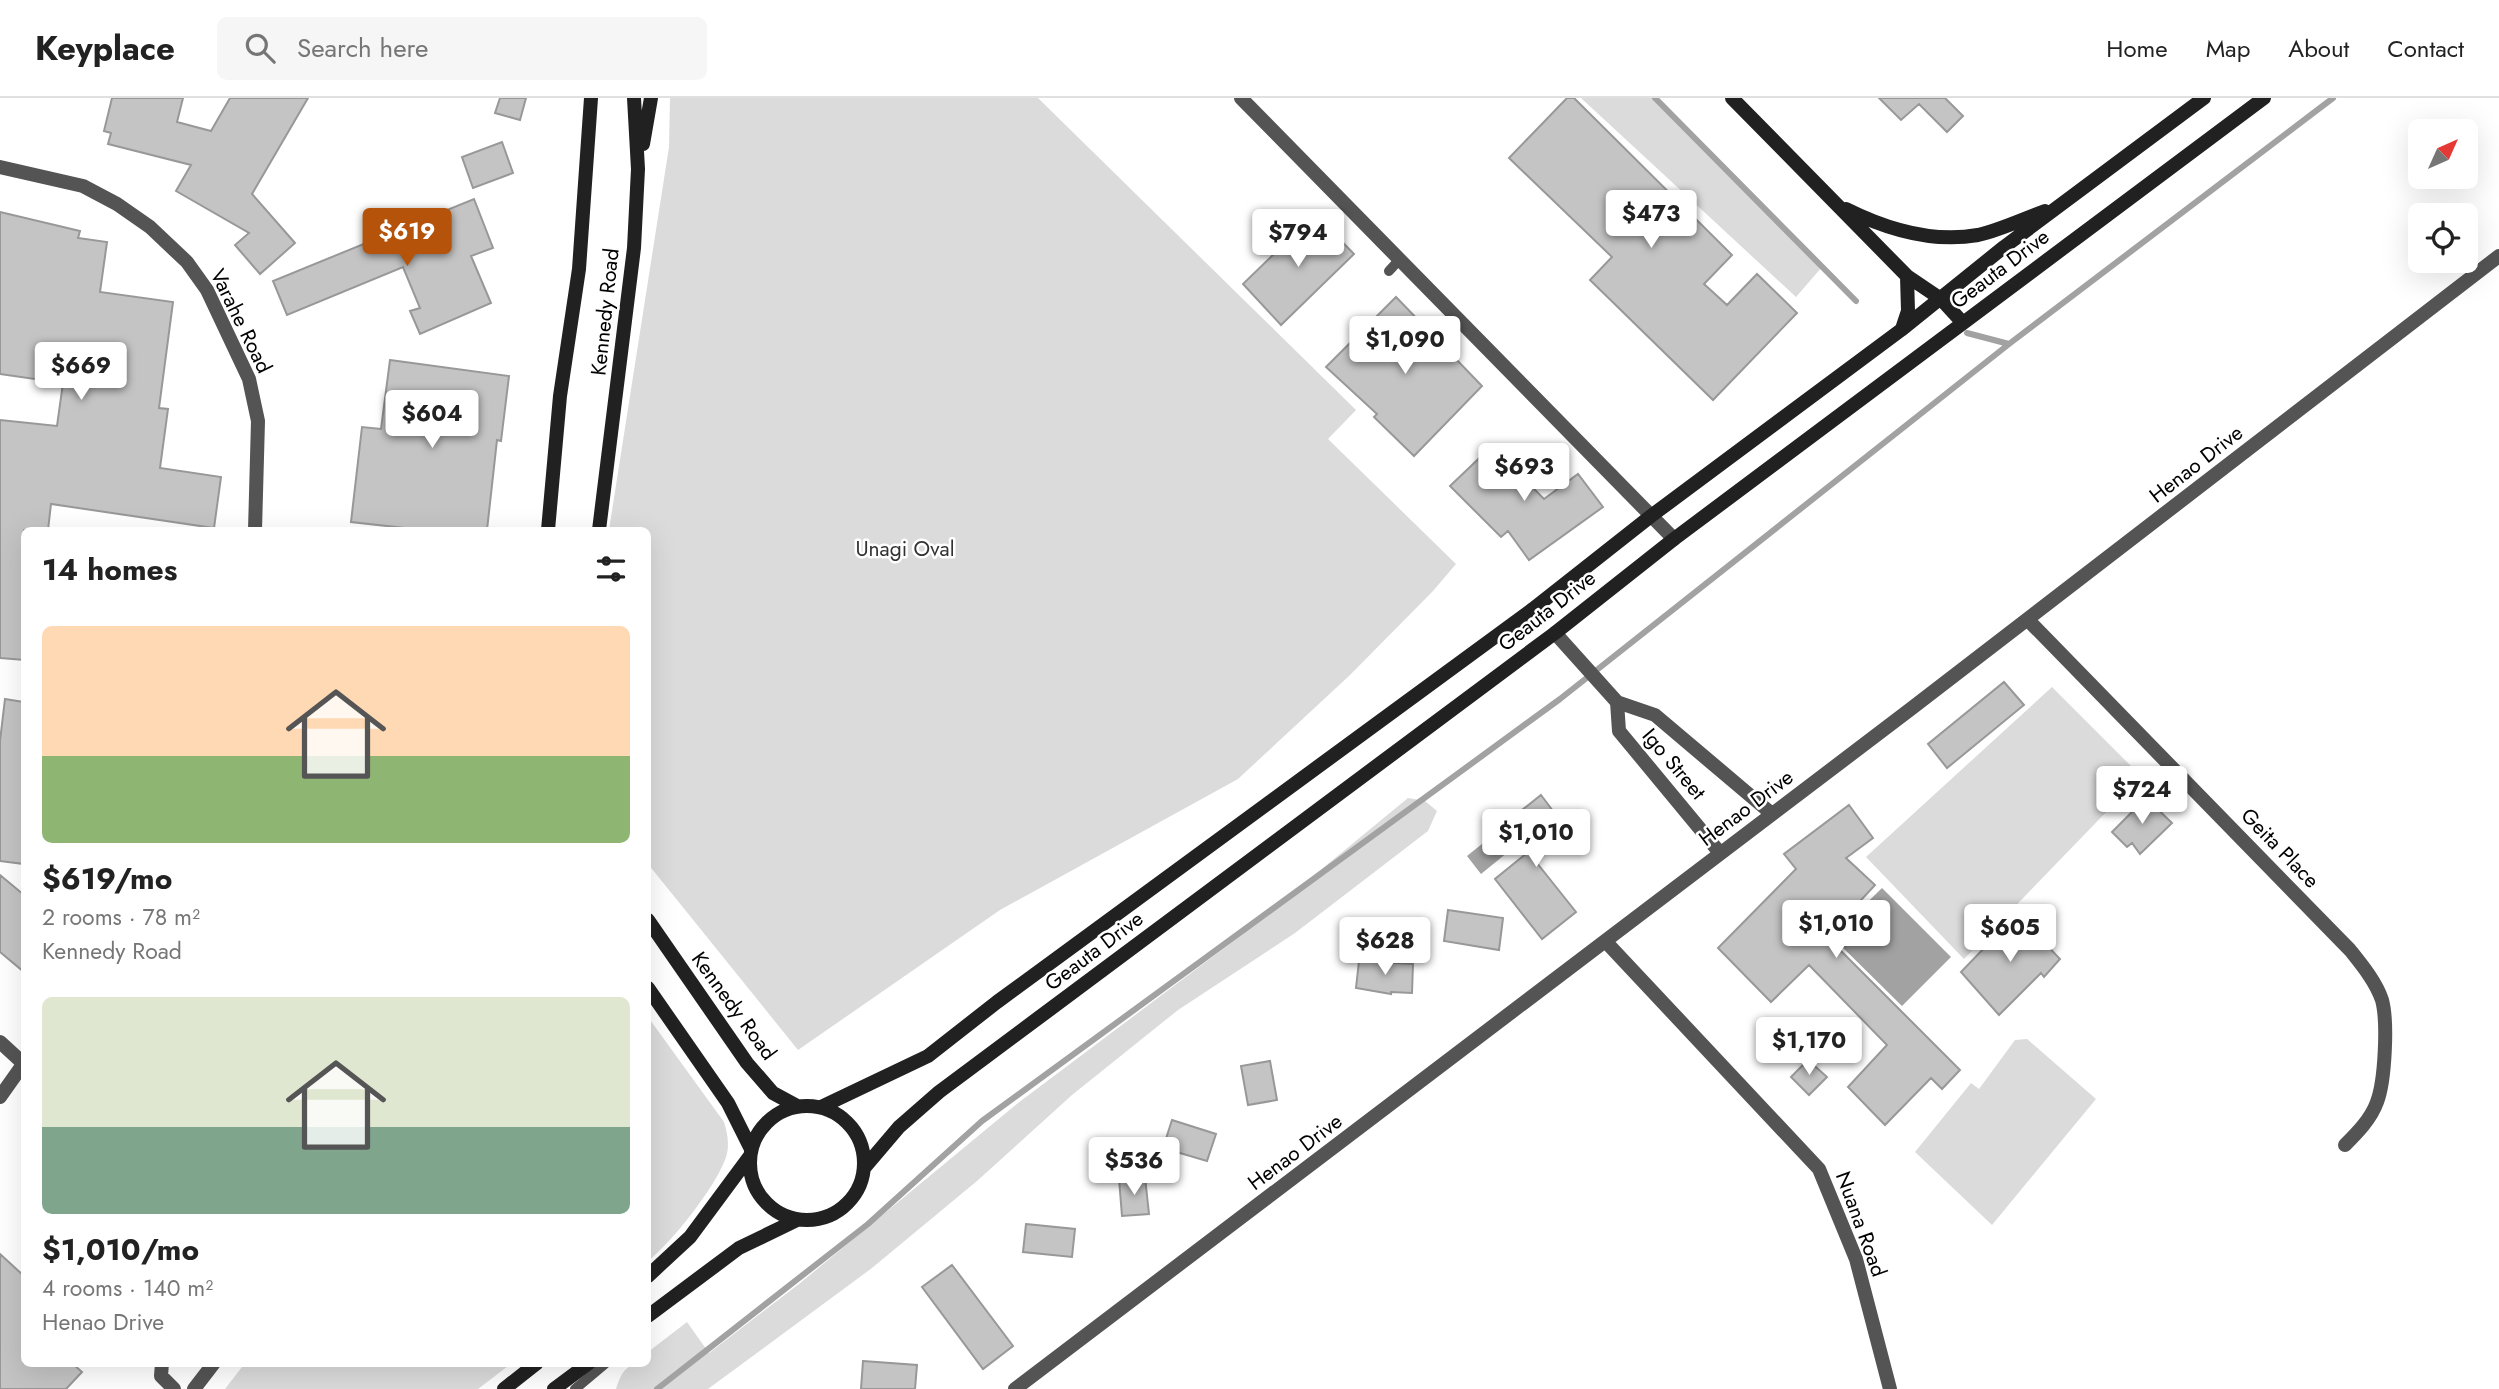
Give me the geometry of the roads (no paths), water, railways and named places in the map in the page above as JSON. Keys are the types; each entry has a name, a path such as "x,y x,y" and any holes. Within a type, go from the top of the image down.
{"main road":[{"name":"Kennedy Road","path":"548,527 560,396 579,269 591,98"},
{"name":"Kennedy Road","path":"599,527 634,248 638,169 634,98"},
{"path":"638,169 651,98"},
{"path":"1732,98 1907,276 1941,299 1963,323"},
{"name":"Geauta Drive","path":"821,1107 928,1056 997,1002 1533,609 1651,516 1901,330 2058,206 2204,98"},
{"name":"Geauta Drive","path":"865,1167 899,1127 939,1092 1555,633 1674,539 2264,98"},
{"path":"1836,204 1867,220 1933,238 1978,234 2058,206"},
{"path":"1901,330 1908,311 1907,276"},
{"name":"Kennedy Road","path":"651,924 747,1063 773,1093 797,1106"},
{"path":"651,992 728,1103 751,1153 752,1178 761,1197 777,1212 797,1220"},
{"name":"Geauta Drive","path":"651,1273 690,1237 751,1153 757,1134 767,1121 781,1111 797,1106 821,1107 836,1113 849,1123 864,1151 865,1167 860,1186 850,1202 835,1214 816,1220 797,1220 739,1248 651,1314"},
{"path":"504,1389 532,1367"},
{"path":"554,1389 584,1367"}],"street":[{"path":"1241,98 1394,265 1674,539"},
{"name":"Varahe Road","path":"0,167 83,186 117,204 150,227 187,262 207,290 249,379 258,421 255,527"},
{"name":"Henao Drive","path":"1015,1389 1607,943 1720,853 2028,620 2499,256"},
{"name":"Geita Place","path":"2028,620 2350,950 2368,974 2382,1000 2385,1034 2382,1069 2377,1101 2362,1127 2345,1145"},
{"path":"1555,633 1617,702 1655,715 1772,814"},
{"name":"Igo Street","path":"1617,702 1619,731 1720,853"},
{"name":"Nuana Road","path":"1607,943 1819,1169 1856,1259 1890,1389"},
{"path":"0,1042 21,1061"},
{"path":"0,1097 21,1068"},
{"path":"162,1367 161,1376 173,1389"},
{"path":"194,1389 211,1367"}],"lane":[{"path":"575,1389 601,1367"}],"waterway":[{"path":"1655,98 1856,301"},
{"path":"657,1389 868,1224 982,1121 1560,699 2009,344 2333,98"},
{"path":"1967,333 2009,344"}],"park label":[{"name":"Unagi Oval","path":"905,549"}]}
